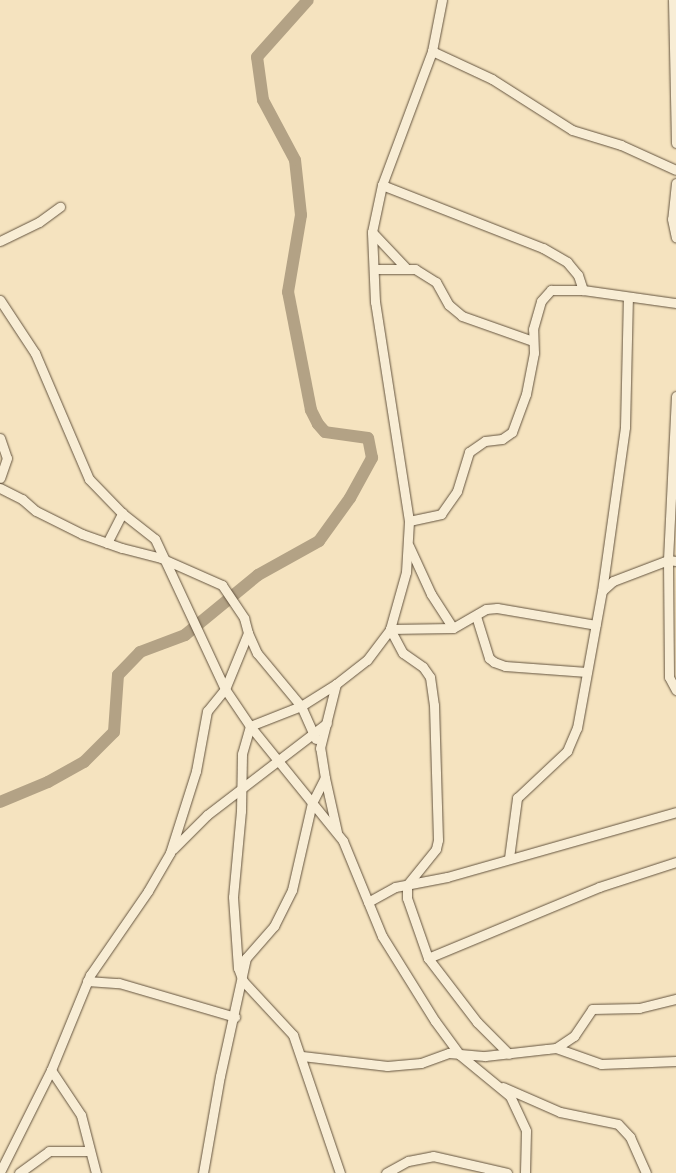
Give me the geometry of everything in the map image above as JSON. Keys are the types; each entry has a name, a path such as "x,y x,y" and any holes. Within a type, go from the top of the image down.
{"street":[{"path":"250,726 301,706 336,684 368,660 390,629 406,572 410,521 375,302 372,232 382,185 432,52 442,0"},
{"path":"674,0 676,143"},
{"path":"432,52 492,79 572,130 621,145 676,170"},
{"path":"675,234 676,183"},
{"path":"382,185 543,248 567,262 578,275 583,290"},
{"path":"0,242 39,222 60,207"},
{"path":"372,232 405,267"},
{"path":"374,269 415,268 436,282 449,305 462,316 533,341"},
{"path":"410,521 441,514 457,491 469,452 485,441 502,439 512,432 526,394 534,353 533,341 536,319 544,297 552,290 583,290 676,304"},
{"path":"509,858 515,802 567,751 577,728 602,591 626,412 628,298"},
{"path":"0,300 35,353 89,479 122,513 155,540 168,561 186,609 225,689 250,726 337,832"},
{"path":"676,396 669,677 676,690"},
{"path":"0,438 7,458 0,478"},
{"path":"0,488 22,499 36,511 106,543 168,561 222,585 244,618 248,633 258,652 301,706 320,748 337,832 382,936 435,1021 460,1055 510,1096 526,1131 525,1173"},
{"path":"106,543 122,513"},
{"path":"409,546 431,594 453,628"},
{"path":"602,591 613,581 672,560"},
{"path":"390,629 453,628 476,616 486,608 497,608 596,625"},
{"path":"476,616 489,658 494,662 505,666 587,672"},
{"path":"390,629 403,653 423,667 430,676 434,705 438,840 436,849 407,885 406,898 428,958 477,1022 509,1054"},
{"path":"170,853 196,771 207,710 225,689 248,633"},
{"path":"320,748 328,723 336,684"},
{"path":"0,1172 51,1070 88,981 170,853 206,815 279,763 328,723"},
{"path":"250,726 243,748 240,790 233,921 236,960 243,981 289,1030 302,1056 340,1173"},
{"path":"203,1173 220,1076 235,1018 246,958 274,926 292,890 312,803 325,778"},
{"path":"368,902 386,890 448,877 509,858 676,812"},
{"path":"428,958 599,887 676,862"},
{"path":"88,981 118,983 235,1018"},
{"path":"556,1048 582,1027 592,1009 639,1008 676,1000"},
{"path":"302,1056 387,1066 421,1063 445,1054 509,1054 556,1048 601,1064 676,1061"},
{"path":"51,1070 81,1115 96,1173"},
{"path":"500,1086 565,1114 618,1124 630,1137 646,1173"},
{"path":"19,1173 48,1151 89,1151"},
{"path":"386,1173 408,1161 433,1156 507,1173"}],"waterway":[{"path":"0,802 48,782 84,762 114,732 118,675 140,652 185,635 258,575 319,541 350,498 372,458 368,438 325,432 318,424 311,410 288,292 301,215 295,160 263,100 257,57 308,0"}]}
